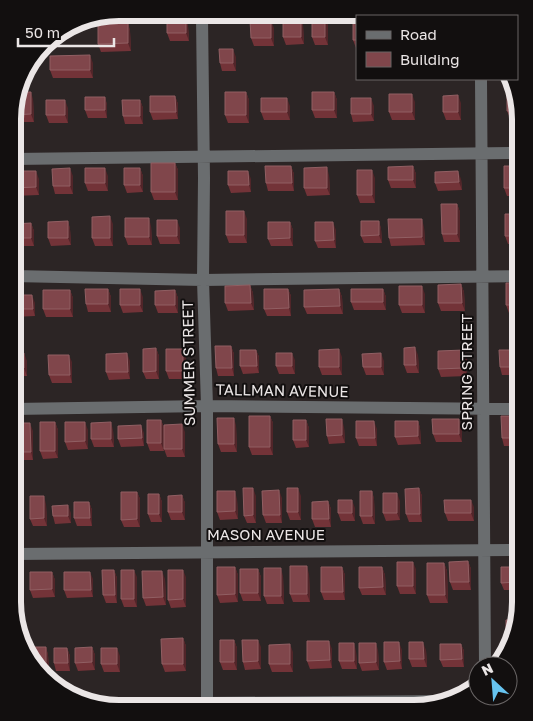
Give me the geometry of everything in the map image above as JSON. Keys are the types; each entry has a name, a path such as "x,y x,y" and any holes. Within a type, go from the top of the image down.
{"street":[{"name":"SUMMER STREET","path":"202,21 203,280 207,406 207,700"},
{"name":"SPRING STREET","path":"481,80 485,656"},
{"path":"21,159 512,153"},
{"path":"21,276 203,280 512,276"},
{"name":"TALLMAN AVENUE","path":"21,410 207,406 512,409"},
{"name":"MASON AVENUE","path":"21,554 512,550"}],"building":[{"path":"167,21 186,21 186,33 167,33"},
{"path":"250,21 271,21 271,38 251,38"},
{"path":"283,21 301,21 301,37 283,37"},
{"path":"312,21 325,21 325,37 312,37"},
{"path":"353,21 356,21 356,40 353,40"},
{"path":"128,23 128,43 98,44 98,24"},
{"path":"219,49 233,49 233,63 220,63"},
{"path":"90,55 90,70 50,70 50,56"},
{"path":"25,92 31,92 31,114 21,115"},
{"path":"225,92 246,92 246,115 225,115"},
{"path":"312,92 334,92 334,110 312,110"},
{"path":"389,94 412,94 412,112 389,112"},
{"path":"458,95 458,112 443,112 443,96"},
{"path":"507,95 508,95 511,111 507,111"},
{"path":"150,96 175,96 176,112 150,112"},
{"path":"85,97 105,97 105,110 85,110"},
{"path":"261,98 287,98 287,112 261,112"},
{"path":"351,98 371,98 371,114 351,114"},
{"path":"46,100 65,100 65,115 46,115"},
{"path":"122,100 140,100 140,116 123,116"},
{"path":"151,163 175,163 175,192 151,192"},
{"path":"265,166 291,166 292,183 266,183"},
{"path":"413,166 413,180 388,180 388,167"},
{"path":"504,166 512,166 512,188 504,188"},
{"path":"327,167 327,188 304,188 304,168"},
{"path":"70,168 70,186 53,186 52,169"},
{"path":"85,168 105,168 105,183 85,183"},
{"path":"124,168 140,168 140,185 124,185"},
{"path":"357,170 372,170 372,195 357,195"},
{"path":"21,171 36,171 36,187 21,188"},
{"path":"228,171 248,171 249,185 228,185"},
{"path":"458,171 459,182 435,183 435,172"},
{"path":"441,204 457,204 457,234 442,234"},
{"path":"226,211 244,211 244,235 226,235"},
{"path":"505,214 512,214 512,236 505,236"},
{"path":"110,216 110,238 92,238 92,217"},
{"path":"125,218 149,218 149,237 125,237"},
{"path":"388,219 422,219 422,237 389,238"},
{"path":"157,220 177,220 177,236 157,236"},
{"path":"68,221 68,238 48,238 48,222"},
{"path":"361,221 379,221 379,235 361,236"},
{"path":"268,222 290,222 290,238 268,239"},
{"path":"315,222 333,222 334,240 315,241"},
{"path":"31,223 31,238 21,238 21,224"},
{"path":"506,283 512,283 512,305 506,305"},
{"path":"461,284 462,303 438,303 438,285"},
{"path":"250,285 251,303 225,303 225,286"},
{"path":"399,286 422,286 422,305 399,305"},
{"path":"85,289 108,289 108,304 86,304"},
{"path":"120,289 140,289 140,305 120,305"},
{"path":"264,289 288,289 289,308 264,309"},
{"path":"339,289 340,306 304,307 304,290"},
{"path":"351,289 383,289 383,302 351,302"},
{"path":"43,290 70,290 70,309 43,309"},
{"path":"175,290 175,305 155,305 155,291"},
{"path":"21,295 32,295 33,309 21,309"},
{"path":"215,346 231,346 232,368 216,368"},
{"path":"415,347 416,365 404,365 404,348"},
{"path":"156,348 156,371 143,372 143,349"},
{"path":"166,349 183,349 183,371 166,371"},
{"path":"339,349 339,367 319,367 319,350"},
{"path":"240,350 256,350 257,366 240,366"},
{"path":"464,350 464,368 438,369 438,351"},
{"path":"499,350 512,350 512,367 500,367"},
{"path":"21,353 24,353 24,368 21,368"},
{"path":"127,353 128,372 106,372 106,354"},
{"path":"276,353 292,353 292,366 276,366"},
{"path":"381,353 381,367 363,367 362,354"},
{"path":"48,355 69,355 70,375 49,375"},
{"path":"249,416 270,416 270,447 249,447"},
{"path":"501,416 512,416 512,438 502,438"},
{"path":"217,418 234,418 234,444 218,444"},
{"path":"326,419 342,419 342,435 327,436"},
{"path":"432,419 459,419 459,434 433,434"},
{"path":"147,420 161,420 161,443 147,443"},
{"path":"293,420 306,420 306,440 293,440"},
{"path":"356,421 374,421 375,438 356,438"},
{"path":"395,421 418,421 418,436 395,437"},
{"path":"40,422 55,422 55,451 40,451"},
{"path":"65,422 85,422 85,441 65,442"},
{"path":"111,422 111,439 91,439 91,423"},
{"path":"21,423 30,423 31,452 21,452"},
{"path":"182,424 182,449 164,449 164,425"},
{"path":"141,425 142,438 118,439 118,426"},
{"path":"243,488 253,488 253,515 244,516"},
{"path":"287,488 298,488 298,512 287,512"},
{"path":"419,488 420,514 406,514 405,489"},
{"path":"279,490 280,515 263,515 262,491"},
{"path":"217,491 235,491 235,511 217,512"},
{"path":"360,491 372,491 372,516 360,516"},
{"path":"121,492 137,492 137,519 121,520"},
{"path":"383,493 397,493 397,513 383,513"},
{"path":"148,494 159,494 159,514 148,514"},
{"path":"182,495 182,512 168,512 168,496"},
{"path":"30,496 44,496 44,518 30,519"},
{"path":"338,500 352,500 352,513 338,513"},
{"path":"444,500 471,500 471,513 445,513"},
{"path":"328,501 329,519 312,519 312,502"},
{"path":"74,502 89,502 90,518 74,518"},
{"path":"68,505 68,516 53,516 52,506"},
{"path":"468,561 469,582 450,582 449,562"},
{"path":"397,562 413,562 413,586 397,586"},
{"path":"427,563 444,563 445,595 427,595"},
{"path":"290,566 307,566 307,594 290,594"},
{"path":"217,567 235,567 235,594 217,595"},
{"path":"321,567 342,567 343,592 321,592"},
{"path":"359,567 382,567 383,587 359,588"},
{"path":"501,567 512,567 512,582 501,583"},
{"path":"264,568 281,568 281,596 264,596"},
{"path":"240,569 258,569 258,593 240,593"},
{"path":"102,570 114,570 115,595 103,595"},
{"path":"121,570 134,570 134,599 121,599"},
{"path":"168,570 183,570 183,599 168,600"},
{"path":"142,571 162,571 163,597 143,598"},
{"path":"30,572 52,572 52,589 30,590"},
{"path":"64,572 90,572 91,590 64,590"},
{"path":"506,620 510,620 507,634 506,634"},
{"path":"183,638 183,664 162,664 161,639"},
{"path":"220,640 234,640 234,662 220,662"},
{"path":"242,640 258,640 258,661 243,662"},
{"path":"307,641 329,641 330,660 307,661"},
{"path":"384,642 399,642 400,661 384,662"},
{"path":"409,642 423,642 424,659 409,659"},
{"path":"339,643 354,643 354,661 339,661"},
{"path":"359,643 376,643 376,662 359,663"},
{"path":"290,644 290,664 269,664 269,645"},
{"path":"440,644 461,644 462,659 440,660"},
{"path":"32,647 46,647 46,664 44,664"},
{"path":"92,647 92,662 75,663 75,648"},
{"path":"54,648 67,648 68,663 54,663"},
{"path":"101,648 117,648 117,664 101,664"}]}
